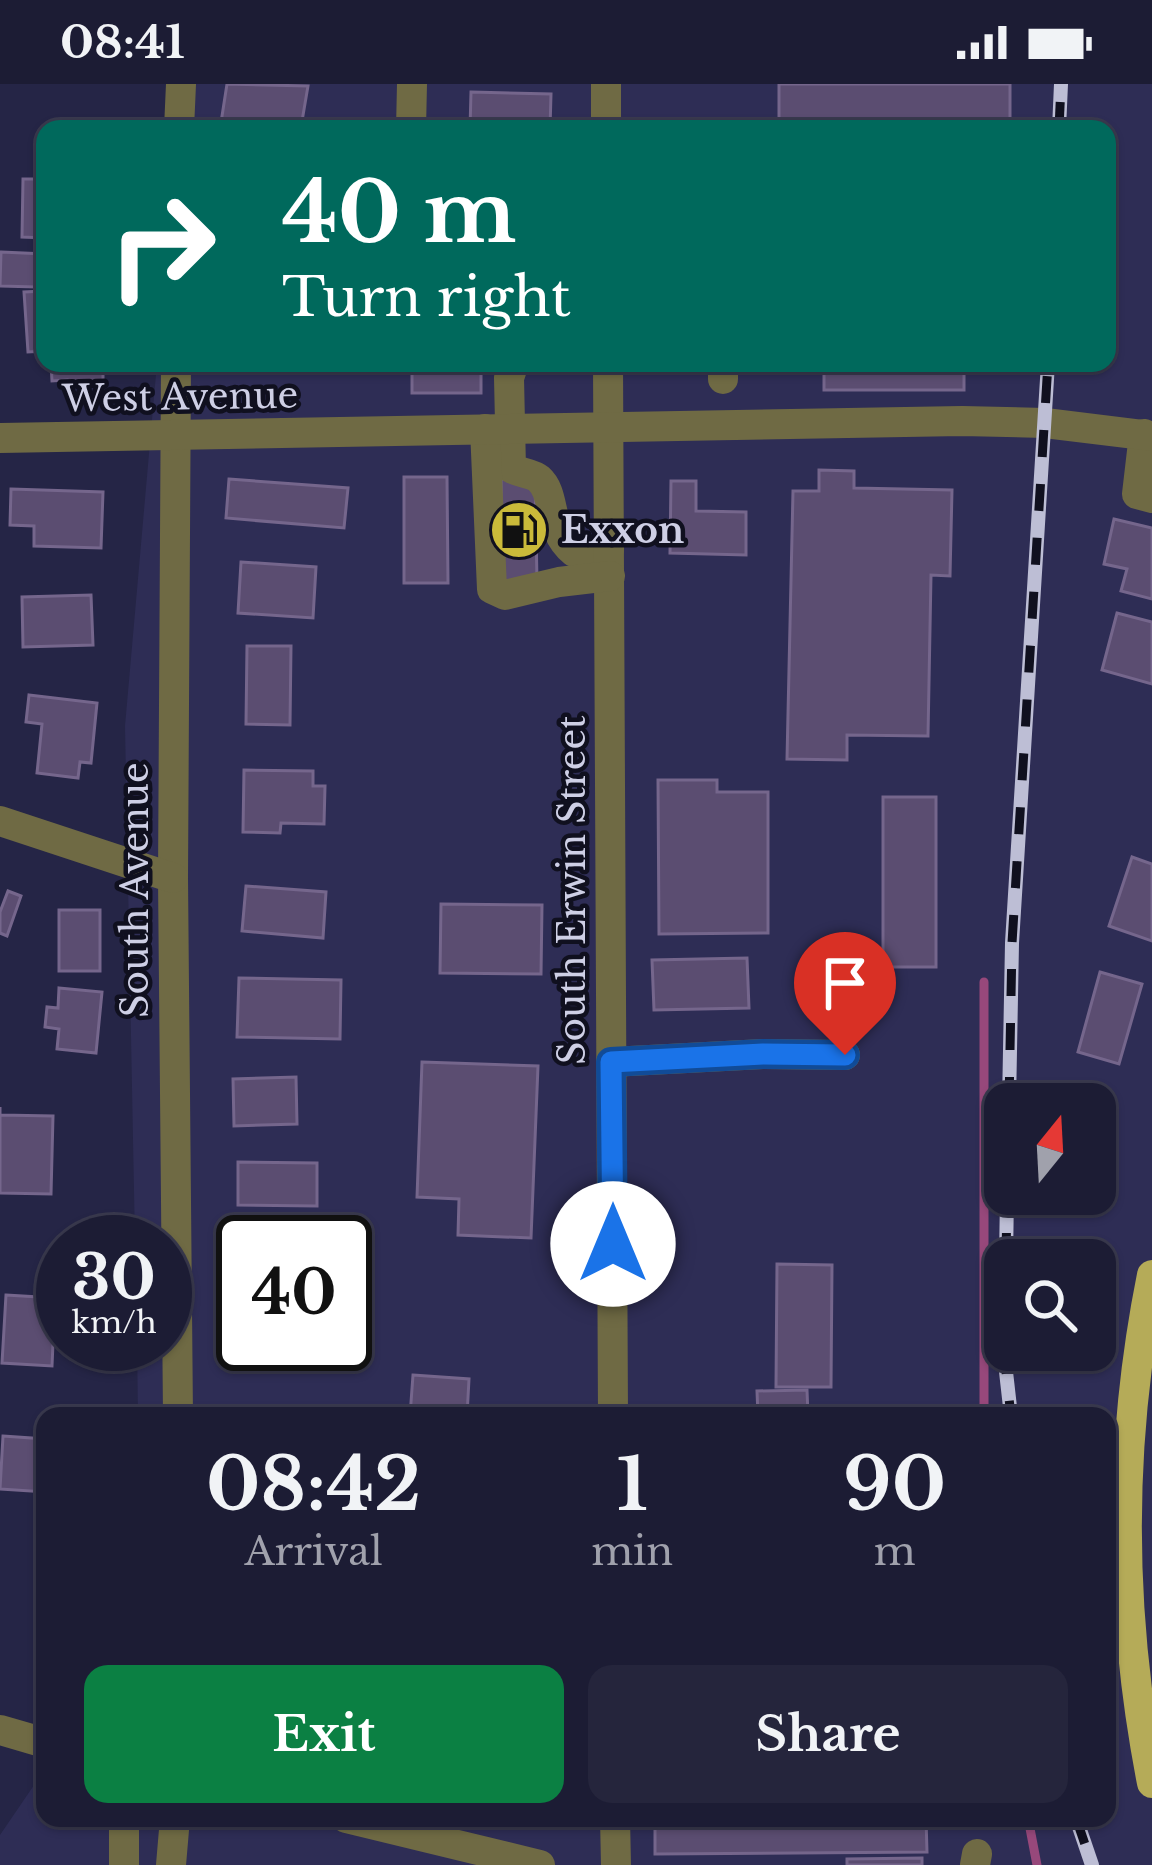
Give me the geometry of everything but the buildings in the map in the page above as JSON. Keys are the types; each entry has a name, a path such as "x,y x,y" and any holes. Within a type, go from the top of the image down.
{"main road":[{"path":"1152,1275 1134,1390 1125,1521 1130,1644 1152,1783"}],"street":[{"path":"179,120 181,84"},
{"path":"412,84 412,120"},
{"path":"606,84 606,120"},
{"name":"South Avenue","path":"176,372 173,878 178,1407"},
{"path":"510,372 498,429 492,589 506,596 609,562"},
{"name":"South Erwin Street","path":"608,372 614,1407"},
{"name":"West Avenue","path":"0,438 1006,421 1148,435"},
{"path":"498,429 511,468 536,476 544,485 559,540 574,552 609,562"},
{"path":"1148,435 1137,494 1152,498"},
{"path":"0,821 173,878"},
{"path":"611,1062 845,1055"},
{"path":"0,1730 36,1740"},
{"path":"124,1827 124,1865"},
{"path":"171,1865 174,1827"},
{"path":"383,1827 540,1865"},
{"path":"615,1827 616,1865"}],"shaded area":[{"path":"185,84 1152,84 1152,1865 0,1865 0,1835 36,1782 36,1827 1116,1827 1116,1407 138,1407 137,1371 192,1371 192,1215 134,1215 125,726 156,372 1116,372 1116,120 182,120"}],"waterway":[{"path":"984,982 984,1407"},
{"path":"1030,1827 1037,1865"}],"railway":[{"path":"1059,120 1061,84"},
{"path":"1009,1083 1012,943 1047,372"},
{"path":"1006,1239 1007,1215"},
{"path":"1006,1371 1010,1407"},
{"path":"1079,1827 1092,1865"}],"place":[{"name":"Exxon","path":"519,530"}],"route":[{"path":"613,1244 611,1062 845,1055"}]}
